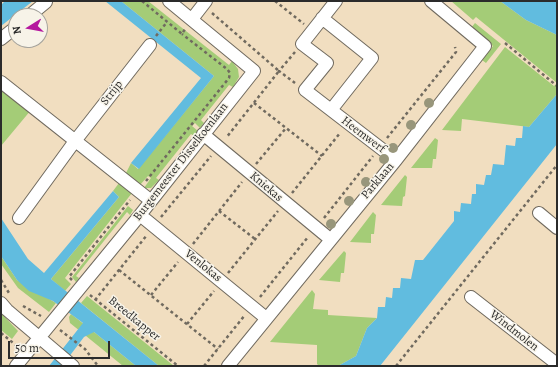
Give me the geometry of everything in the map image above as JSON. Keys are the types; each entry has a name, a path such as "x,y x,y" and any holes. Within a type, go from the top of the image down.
{"street":[{"name":"Burgemeester Disselkoenlaan","path":"16,366 140,215 150,200 254,70 170,1"},
{"path":"305,90 327,63 302,44 336,1"},
{"path":"39,8 46,2"},
{"name":"Parklaan","path":"228,366 330,239 396,160 485,46 433,2"},
{"path":"192,19 204,3"},
{"name":"Heemwerf","path":"322,18 372,58 331,110"},
{"name":"Strijp","path":"19,218 75,141 150,45"},
{"path":"1,82 150,200"},
{"name":"Heemwerf","path":"305,90 396,160"},
{"name":"Kniekas","path":"203,134 330,239"},
{"path":"539,213 557,228"},
{"name":"Venlokas","path":"140,215 266,318"},
{"name":"Windmolen","path":"471,297 553,361"},
{"path":"1,303 7,310 72,365"}],"path":[{"path":"142,1 167,22 166,24"},
{"path":"275,1 312,31"},
{"path":"204,3 279,71 305,90"},
{"path":"77,290 69,278 229,78 230,73 227,69 182,34"},
{"path":"505,43 556,85"},
{"path":"95,300 302,44"},
{"path":"204,366 456,52 455,47"},
{"path":"254,102 322,156"},
{"path":"187,324 348,123"},
{"path":"151,295 286,128"},
{"path":"396,366 557,165"},
{"path":"219,210 255,239"},
{"path":"119,270 218,349"},
{"path":"1,280 11,295"},
{"name":"Breedkapper","path":"77,290 95,300 178,366"},
{"path":"20,304 52,323 85,349 98,366"},
{"path":"1,333 26,353"}],"green space":[{"path":"121,1 148,1 229,65 232,61 238,69 239,77 233,87 229,85 201,120 204,123 200,128 195,123 192,126 198,131 194,136 191,134 156,178 159,180 151,188 144,188 151,178 148,176 140,185 126,173 131,163 138,169 214,76"},
{"path":"451,1 500,1 526,20 557,35 557,83 476,17 473,20"},
{"path":"475,23 501,44 486,63 482,60 493,46 471,28"},
{"path":"505,47 554,86 557,83 557,94 529,127 462,119 461,131 442,130"},
{"path":"1,86 31,110 1,146"},
{"path":"435,138 438,140 436,159 433,159 432,168 411,168"},
{"path":"405,175 407,177 405,196 403,197 402,206 381,205"},
{"path":"119,183 132,193 65,278 71,284 65,291 51,279 119,197 113,191"},
{"path":"128,206 133,210 130,215 127,212 76,276 79,278 76,282 72,277"},
{"path":"373,212 376,215 374,234 371,234 371,243 350,242"},
{"path":"344,251 346,253 344,273 341,273 340,282 319,280"},
{"path":"1,256 17,280 56,303 49,312 18,288 1,264"},
{"path":"312,290 315,294 313,309 328,310 328,315 377,318 367,328 356,356 338,366 319,366 317,364 317,345 270,342"},
{"path":"87,296 174,366 159,366 81,303"},
{"path":"1,313 18,331 12,339 1,330"},
{"path":"71,314 136,366 123,366 70,323 69,317"}],"water":[{"path":"5,1 33,1 24,8 8,8 8,21 1,26 1,5"},
{"path":"105,1 121,1 214,76 139,169 131,163 201,78"},
{"path":"500,1 557,1 557,35 526,20"},
{"path":"557,94 557,144 380,366 338,366 356,356 367,328 377,318 378,307 385,307 386,297 392,298 393,288 400,288 401,278 411,279 415,260 423,260 454,221 454,211 460,212 461,203 471,204 472,194 476,194 476,184 484,185 486,175 491,175 493,164 504,165 506,145 515,146 516,138 522,138 523,126 529,127"},
{"path":"113,191 119,197 51,279 159,366 136,366 94,332 84,337 62,366 49,366 83,323 53,301 29,291 17,280 1,256 1,218 28,259 44,273"}]}
